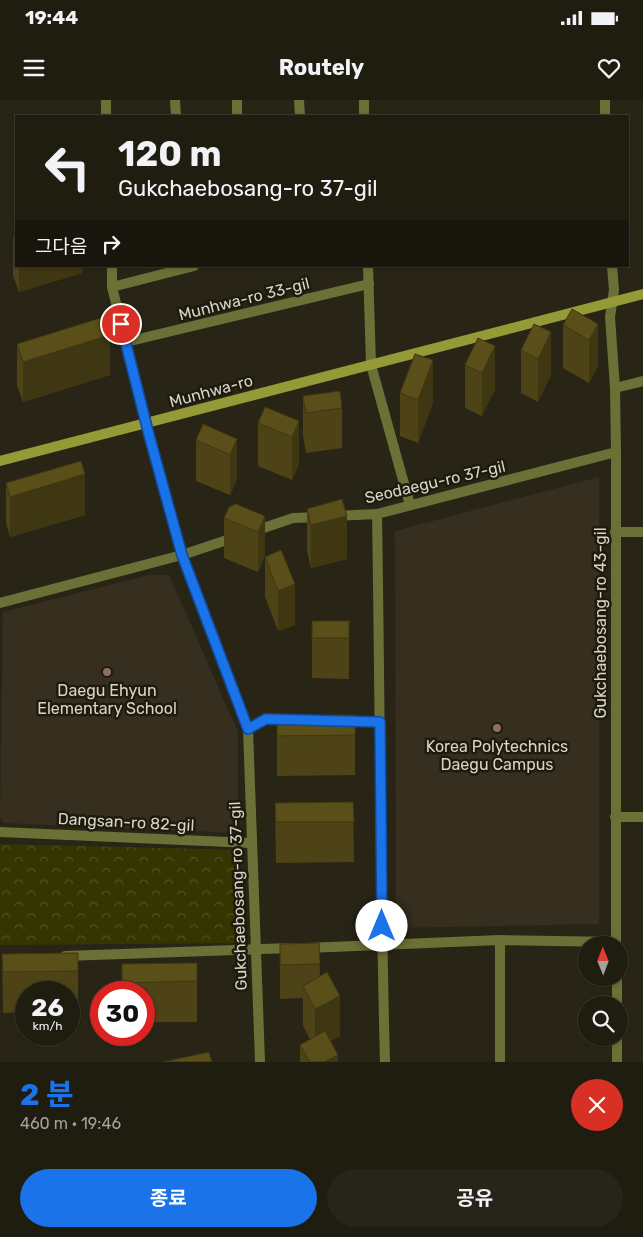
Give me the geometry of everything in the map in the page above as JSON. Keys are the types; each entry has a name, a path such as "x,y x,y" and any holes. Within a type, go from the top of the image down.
{"main road":[{"name":"Munhwa-ro","path":"0,461 643,294"}],"street":[{"path":"106,100 106,115"},
{"path":"175,100 176,115"},
{"path":"237,100 237,115"},
{"path":"300,100 300,115"},
{"path":"364,100 364,115"},
{"path":"605,100 605,115"},
{"path":"112,267 112,287 146,423"},
{"path":"368,267 371,364 410,505"},
{"name":"Gukchaebosang-ro 43-gil","path":"612,267 614,290 610,317 615,388 616,452 616,936"},
{"path":"112,287 181,268"},
{"name":"Munhwa-ro 33-gil","path":"126,342 369,284"},
{"path":"615,388 643,381"},
{"name":"Gukchaebosang-ro 37-gil","path":"146,423 182,555 248,729 260,1062"},
{"name":"Seodaegu-ro 37-gil","path":"0,603 182,555 293,518 377,514 616,452"},
{"path":"377,514 382,945 386,1062"},
{"path":"616,532 643,532"},
{"path":"248,729 266,719 296,720"},
{"path":"334,721 380,722"},
{"path":"615,817 643,817"},
{"name":"Dangsan-ro 82-gil","path":"0,832 251,843"},
{"path":"500,940 500,1062"},
{"path":"55,956 500,940 578,943"},
{"path":"617,1046 618,1062"}],"shaded area":[{"name":"Korea Polytechnics Daegu Campus","path":"599,477 599,924 396,928 395,531"},
{"name":"Daegu Ehyun Elementary School","path":"149,575 169,575 238,732 238,833 4,823 0,817 3,612"}],"green space":[{"path":"0,844 240,850 238,943 0,945"}],"building":[{"path":"572,309 598,324 589,340 563,325"},
{"path":"104,317 110,335 23,362 17,344"},
{"path":"534,324 551,332 538,359 521,350"},
{"path":"478,338 495,346 482,373 465,365"},
{"path":"415,354 433,360 418,400 400,393"},
{"path":"340,391 342,408 306,413 303,396"},
{"path":"265,407 299,421 292,437 258,423"},
{"path":"203,424 237,439 230,455 196,440"},
{"path":"81,461 85,474 10,497 6,483"},
{"path":"342,499 347,516 311,525 307,509"},
{"path":"236,504 265,516 258,532 224,518 229,507"},
{"path":"281,550 295,584 278,591 265,557"},
{"path":"312,621 349,621 349,638 312,638"},
{"path":"355,715 355,735 277,736 277,716"},
{"path":"353,802 354,822 276,822 275,803"},
{"path":"319,943 320,964 280,965 280,944"},
{"path":"78,953 78,971 3,972 2,954"},
{"path":"197,963 197,981 122,981 122,964"},
{"path":"327,972 340,996 315,1009 303,986"},
{"path":"325,1031 338,1055 324,1062 310,1062 300,1045"},
{"path":"209,1052 212,1062 163,1062"}],"place":[{"name":"Daegu Ehyun Elementary School","path":"107,672"},
{"name":"Korea Polytechnics Daegu Campus","path":"497,728"}],"route":[{"path":"121,324 182,555 248,729 266,719 380,722 382,926"}]}
